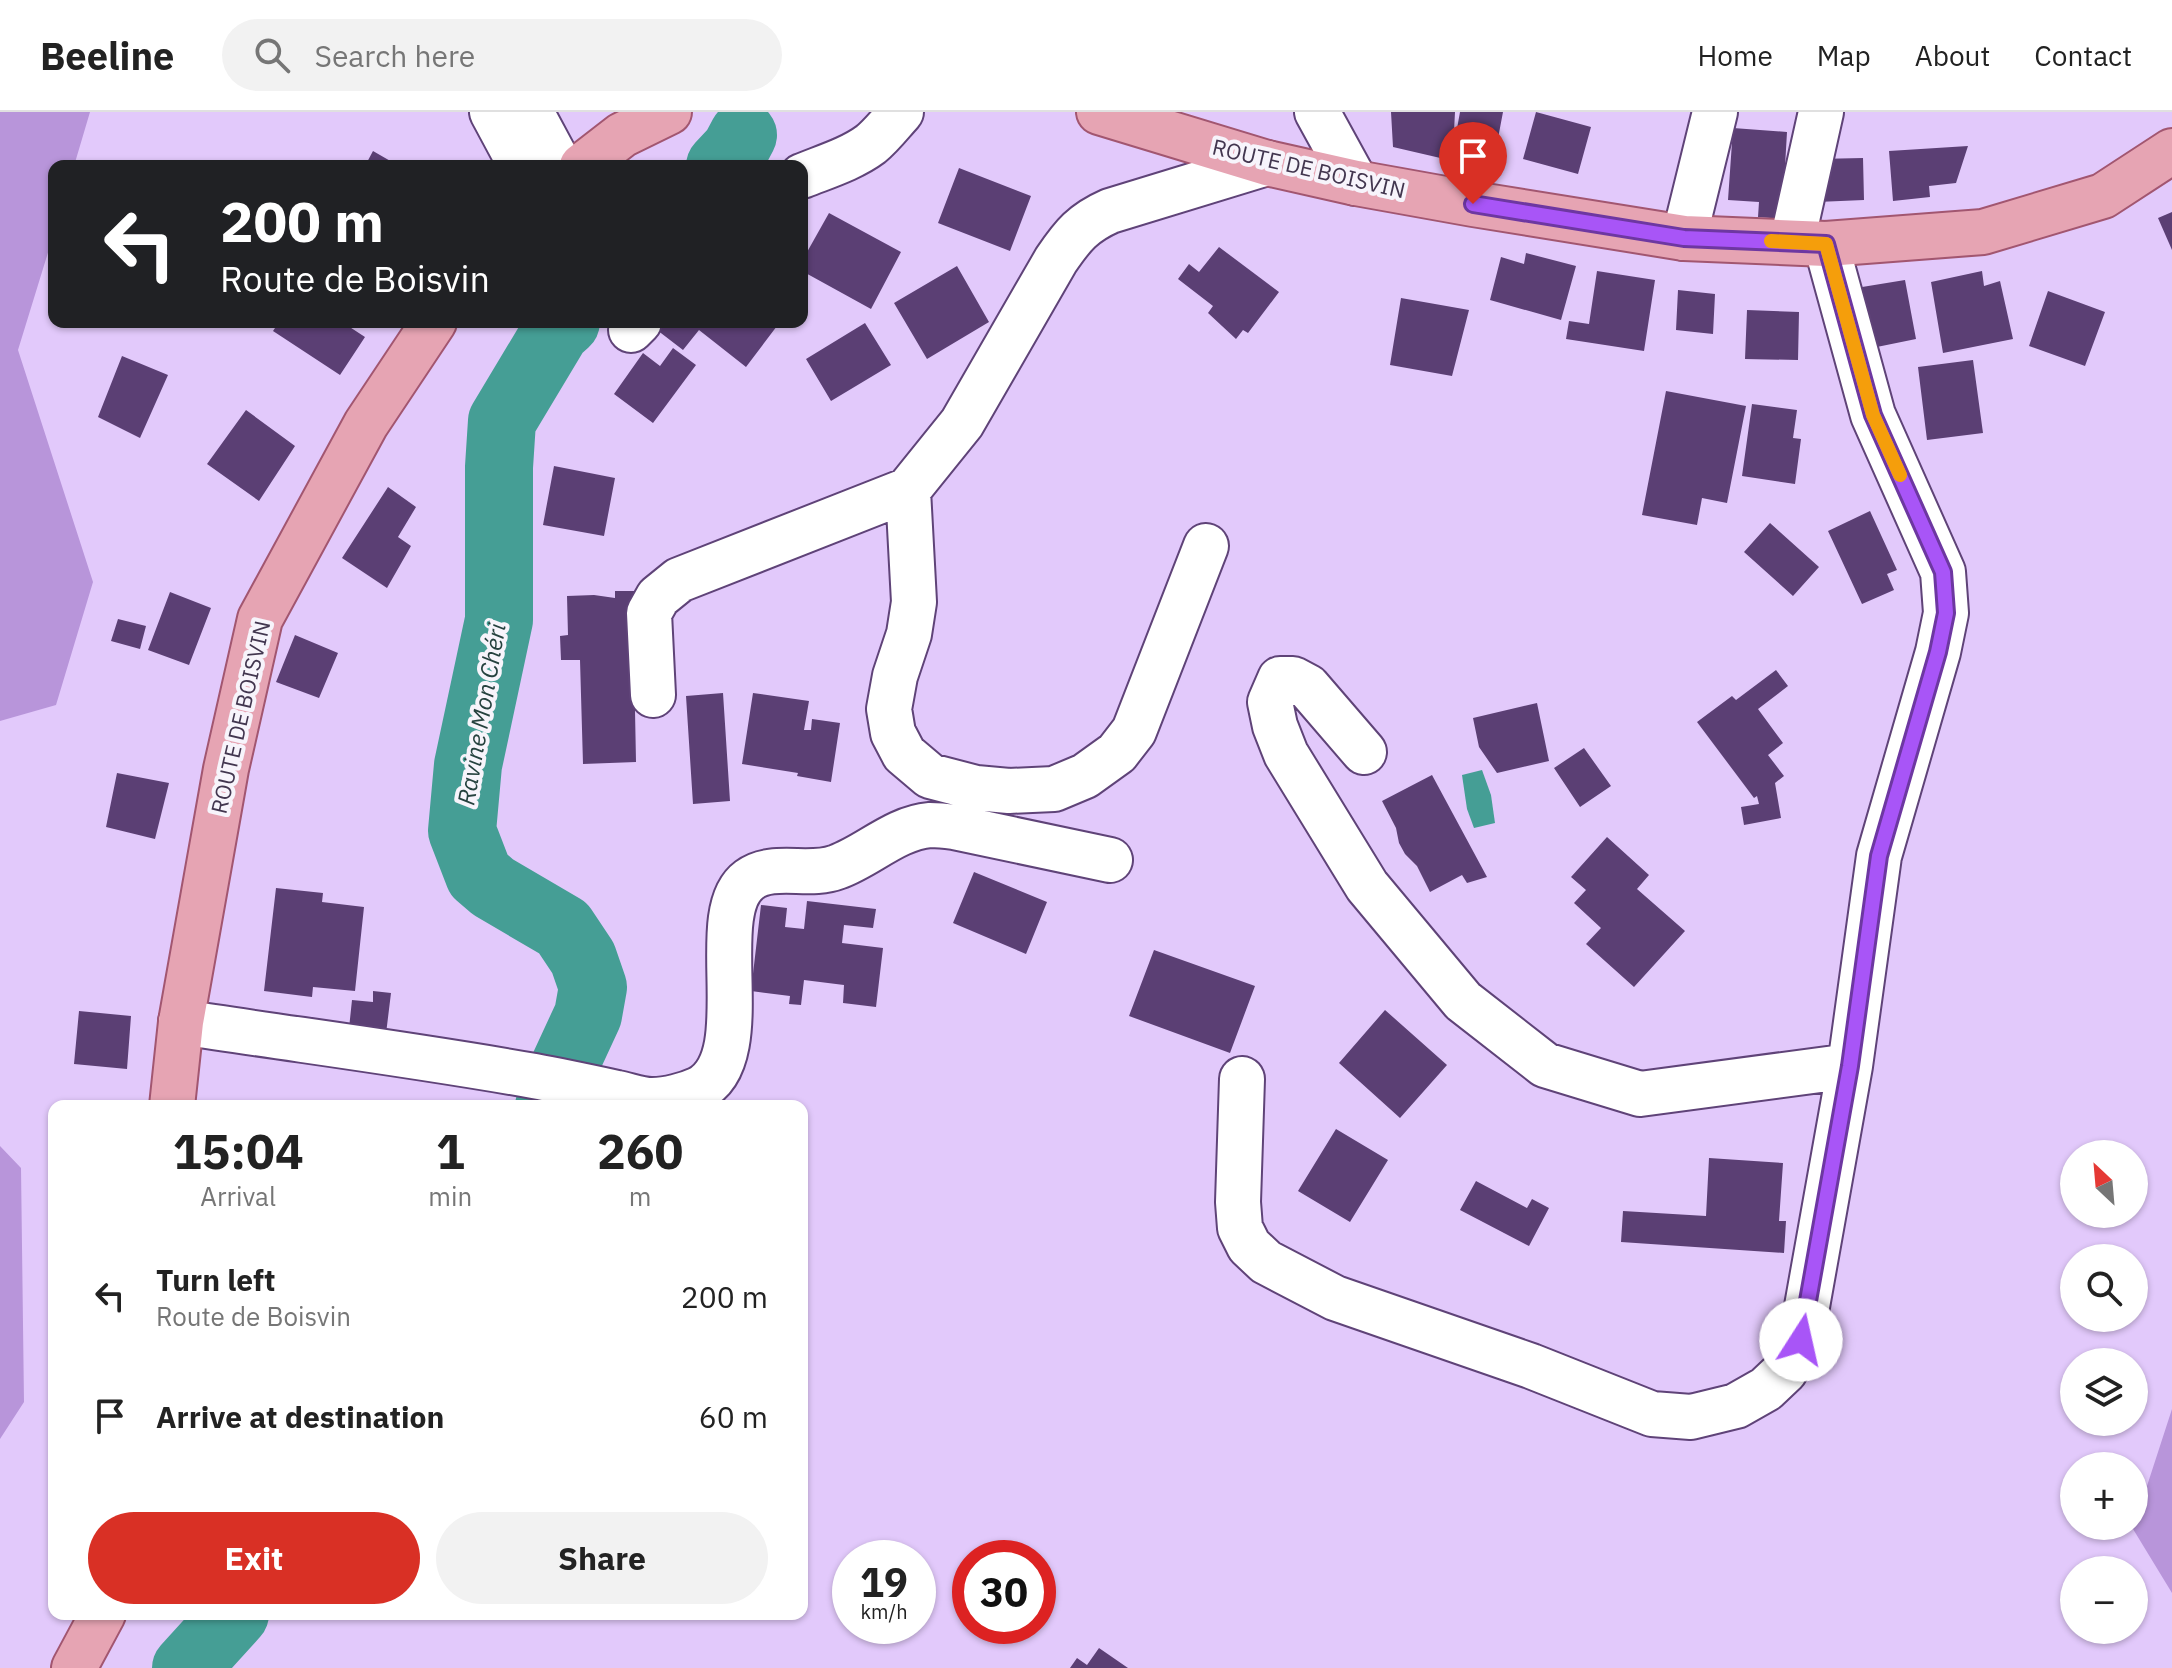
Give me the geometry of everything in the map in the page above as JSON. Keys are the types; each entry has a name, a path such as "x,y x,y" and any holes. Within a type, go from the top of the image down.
{"main road":[{"path":"588,160 625,124 669,112"},
{"name":"ROUTE DE BOISVIN","path":"1099,112 1267,163 1356,183 1684,238 1809,243 1983,232 2103,196 2172,151"},
{"name":"ROUTE DE BOISVIN","path":"173,1100 181,1022 226,769 260,619 366,424 430,328"},
{"path":"74,1668 100,1620"}],"street":[{"path":"492,112 518,160"},
{"path":"531,112 557,160"},
{"path":"808,173 857,153 884,133 901,112"},
{"path":"1317,112 1356,183"},
{"path":"1684,238 1715,112"},
{"path":"1242,1079 1240,1228 1249,1246 1266,1262 1335,1298 1531,1366 1652,1414 1691,1417 1736,1406 1766,1389 1785,1371 1801,1340 1850,1066 1879,856 1938,652 1946,613 1943,572 1873,415 1809,243 1821,112"},
{"path":"653,695 649,613 658,597 679,580 908,490 962,423 1056,260 1071,238 1089,221 1110,211 1267,163"},
{"path":"908,490 914,602 909,634 895,676 889,709 893,733 904,754 930,776 976,788 1009,791 1054,789 1085,776 1117,753 1134,731 1206,546"},
{"path":"1364,752 1308,687 1293,679 1280,679 1270,702 1286,754 1367,886 1463,1001 1545,1065 1640,1094 1850,1066"},
{"path":"181,1022 552,1079 651,1100 685,1094 703,1087 717,1071 726,1053 730,922 740,889 750,879 768,872 832,869 906,831 930,825 954,827 1110,860"}],"shaded area":[{"path":"0,112 90,112 76,160 48,160 48,252 18,350 93,582 56,705 0,721"},
{"path":"1482,770 1491,795 1495,823 1474,828 1467,809 1462,775"},
{"path":"0,1146 21,1168 24,1402 0,1439"},
{"path":"2172,1409 2172,1593 2140,1540 2148,1540 2148,1483"}],"building":[{"path":"1391,112 1455,112 1453,151 1460,112 1503,112 1492,170 1393,147"},
{"path":"1536,112 1591,127 1578,174 1523,159"},
{"path":"1733,128 1787,132 1782,219 1758,217 1759,202 1728,200"},
{"path":"1968,146 1956,183 1929,186 1930,197 1893,201 1889,151"},
{"path":"373,151 389,160 368,160"},
{"path":"1863,158 1864,200 1817,202 1817,159"},
{"path":"959,168 1031,196 1010,251 938,223"},
{"path":"2172,212 2172,250 2158,218"},
{"path":"829,213 901,252 871,309 808,274 808,250"},
{"path":"1219,247 1279,292 1248,333 1243,330 1236,339 1208,313 1213,306 1178,279 1189,264 1199,272"},
{"path":"1526,253 1576,266 1561,320 1490,300 1501,257 1524,264"},
{"path":"957,266 989,322 927,359 894,303"},
{"path":"1597,271 1655,280 1644,351 1566,339 1569,321 1589,324"},
{"path":"1982,271 1984,286 2000,281 2013,339 1943,353 1931,282"},
{"path":"1905,280 1916,339 1867,349 1856,288"},
{"path":"1678,290 1715,294 1713,334 1676,330"},
{"path":"2048,291 2105,312 2085,366 2029,346"},
{"path":"1401,298 1469,310 1452,376 1390,365"},
{"path":"1747,310 1799,312 1798,360 1745,359"},
{"path":"865,323 891,365 831,401 806,359"},
{"path":"275,328 351,328 365,337 340,375 273,331"},
{"path":"775,328 746,367 699,330 683,350 657,330"},
{"path":"673,348 696,365 653,423 614,394 643,353 660,366"},
{"path":"122,356 168,375 140,438 98,417"},
{"path":"1973,360 1983,433 1927,440 1918,367"},
{"path":"1666,391 1746,406 1727,503 1702,498 1697,525 1642,515"},
{"path":"1752,404 1797,410 1793,438 1801,439 1795,484 1742,476"},
{"path":"246,410 295,446 259,501 207,464"},
{"path":"554,466 615,478 604,536 543,525"},
{"path":"388,487 416,507 398,537 411,546 387,588 342,558"},
{"path":"1870,511 1897,570 1887,574 1894,590 1862,604 1828,531"},
{"path":"1770,523 1819,567 1793,596 1744,552"},
{"path":"615,591 639,591 633,608 636,762 583,764 580,660 561,660 560,636 568,635 567,596 615,598"},
{"path":"170,592 211,608 189,665 148,650"},
{"path":"118,619 146,626 140,649 111,641"},
{"path":"295,635 338,653 319,698 276,682"},
{"path":"1776,670 1788,686 1758,709 1783,743 1768,755 1784,776 1775,783 1781,818 1744,825 1741,807 1759,804 1757,796 1754,798 1697,722 1732,696 1736,700"},
{"path":"723,693 730,801 693,804 686,696"},
{"path":"753,693 809,701 804,730 811,730 812,719 840,723 831,782 742,764"},
{"path":"1537,703 1549,761 1497,773 1479,747 1473,718"},
{"path":"1584,748 1611,786 1580,807 1554,768"},
{"path":"117,773 169,783 155,839 106,827"},
{"path":"1432,775 1487,877 1467,883 1462,875 1430,892 1417,866 1399,843 1396,828 1382,801"},
{"path":"1607,837 1649,875 1637,889 1685,931 1634,987 1586,944 1601,928 1574,903 1586,890 1571,877"},
{"path":"974,872 1047,902 1026,954 953,923"},
{"path":"276,888 323,893 322,902 364,907 355,991 313,987 312,997 264,991"},
{"path":"807,901 876,909 873,928 844,925 842,943 883,948 876,1007 843,1003 844,985 804,980 801,1005 789,1004 790,996 751,991 761,905 787,908 785,927 804,929"},
{"path":"1154,950 1255,986 1230,1053 1129,1016"},
{"path":"373,991 391,993 385,1042 348,1038 352,1000 373,1002"},
{"path":"1385,1010 1447,1065 1400,1118 1339,1063"},
{"path":"79,1011 131,1016 127,1069 74,1064"},
{"path":"1336,1129 1388,1160 1350,1222 1298,1191"},
{"path":"1709,1158 1783,1163 1779,1221 1786,1221 1784,1253 1621,1242 1623,1211 1706,1216"},
{"path":"1476,1181 1527,1208 1532,1199 1549,1208 1529,1246 1460,1210"},
{"path":"1099,1648 1128,1668 1070,1668 1077,1658 1087,1665"}],"waterway":[{"name":"Ravine Mon Chéri","path":"726,160 743,135"},
{"name":"Ravine Mon Chéri","path":"551,1100 588,1015 593,987 583,958 563,928 493,887 479,875 462,831 468,765 499,620 502,421 559,328"},
{"name":"Ravine Mon Chéri","path":"186,1668 230,1620"}],"slow traffic":[{"path":"1771,241 1826,244 1873,415 1900,475"}],"route":[{"path":"1473,204 1684,238 1826,244 1873,415 1943,572 1946,613 1938,652 1879,856 1850,1066 1801,1340"}]}
